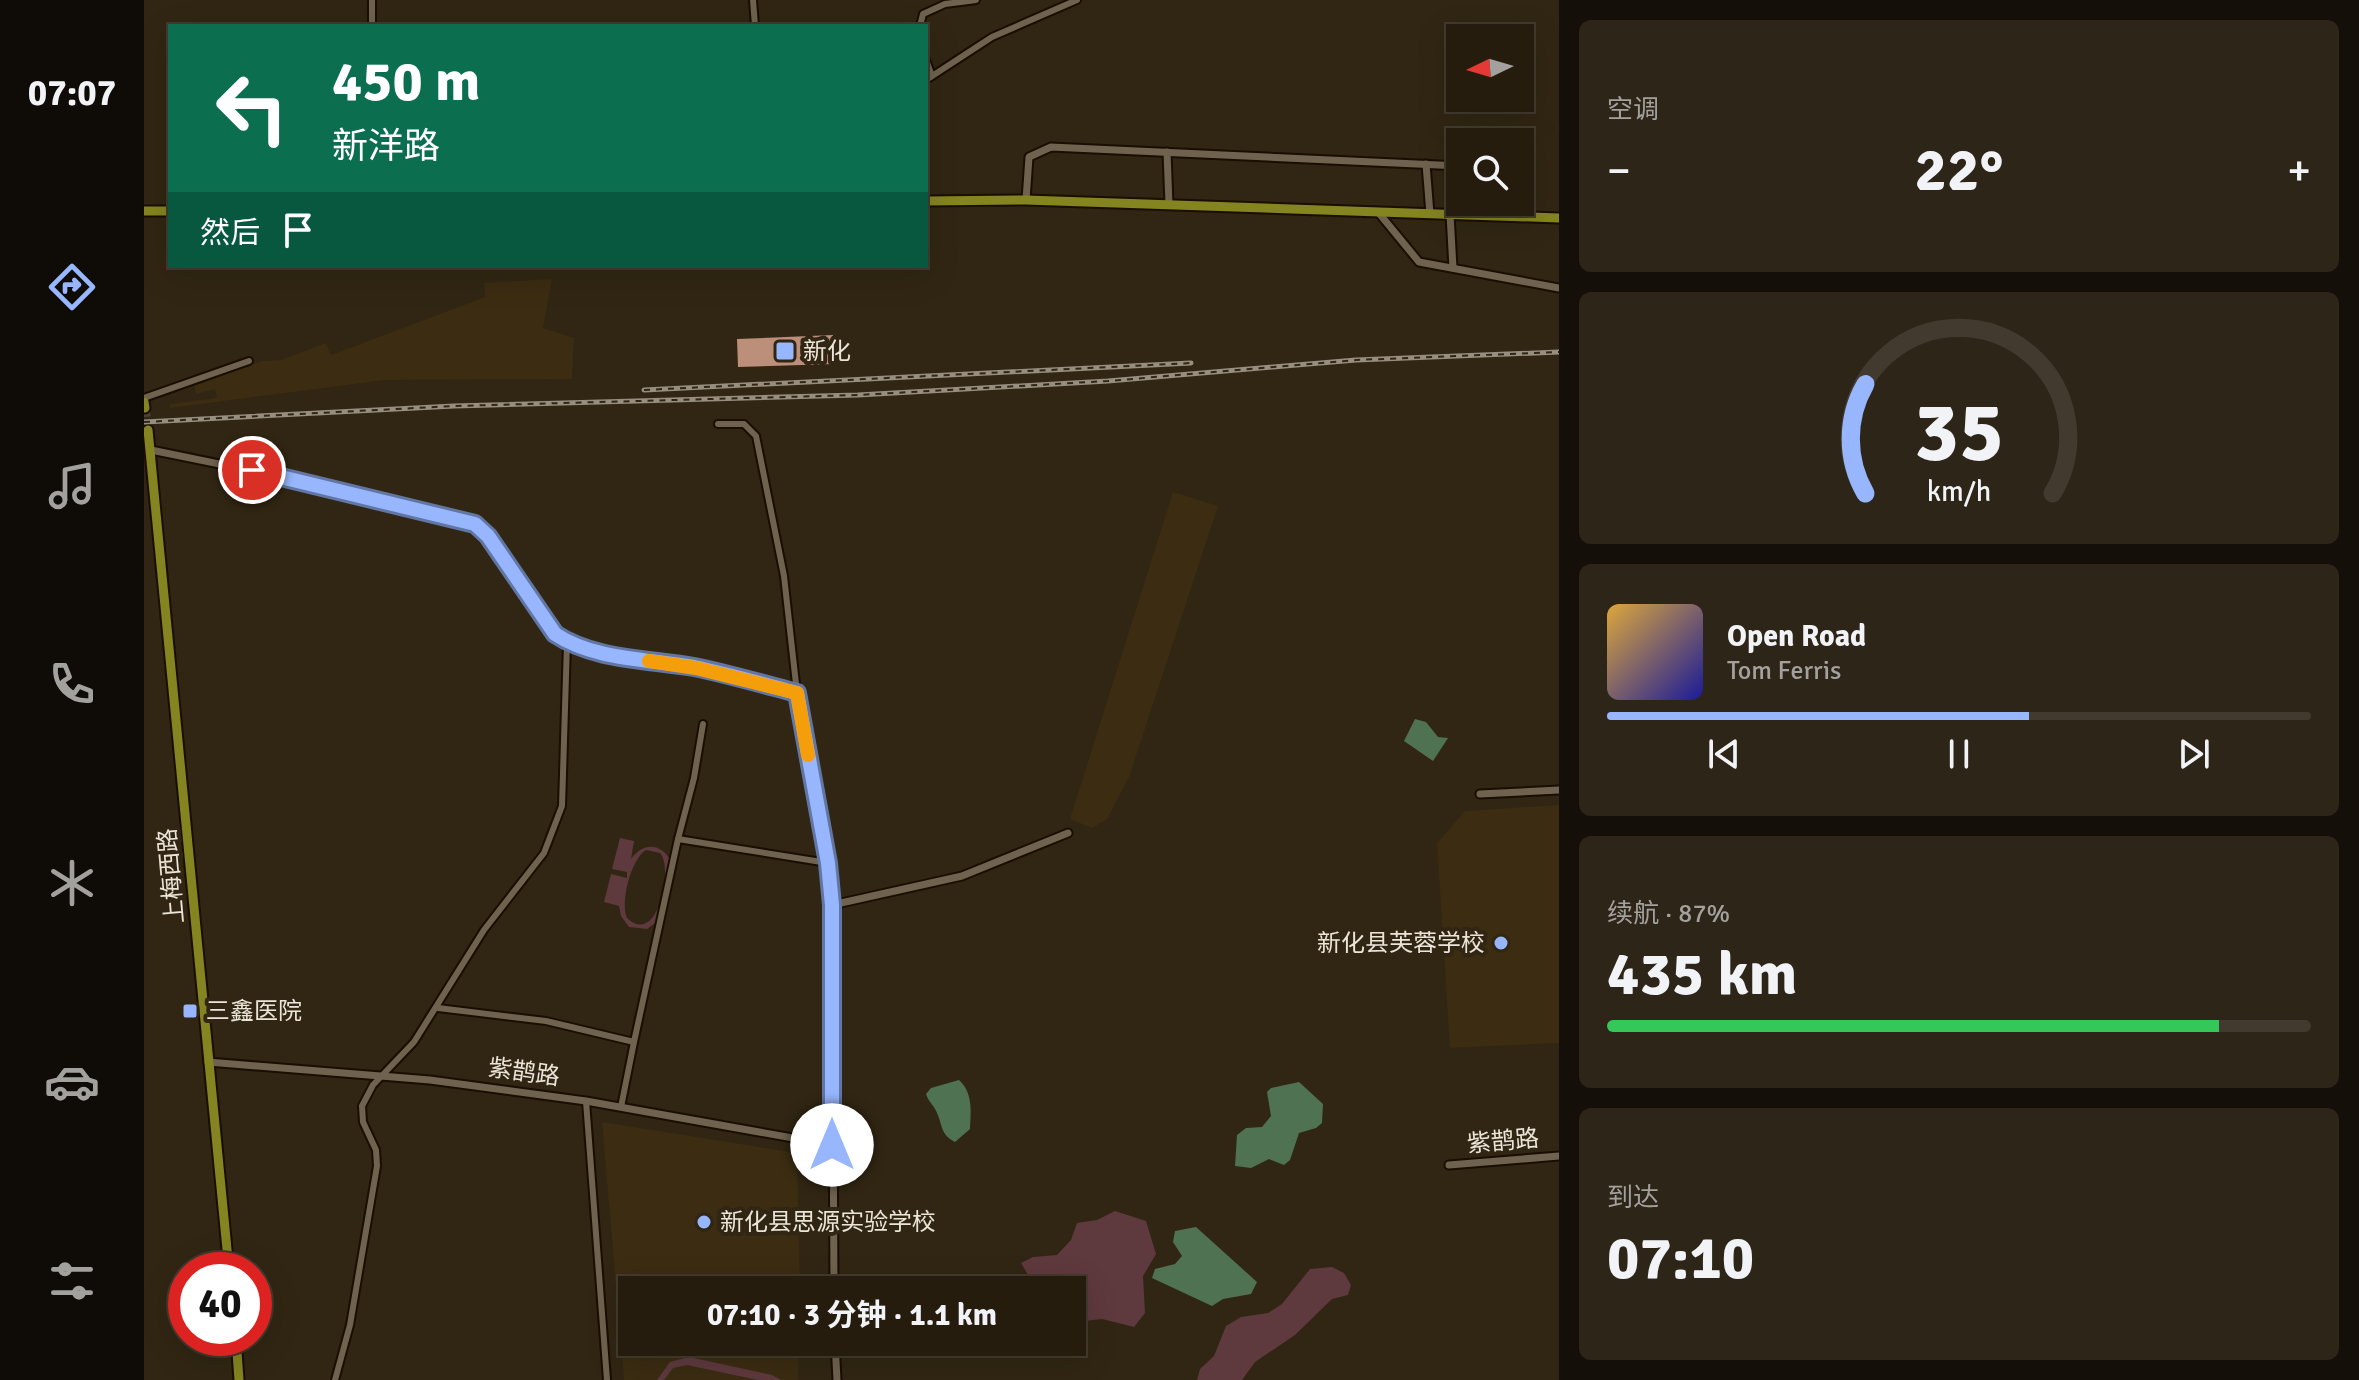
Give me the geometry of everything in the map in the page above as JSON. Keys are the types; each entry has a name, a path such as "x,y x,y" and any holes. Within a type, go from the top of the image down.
{"main road":[{"path":"928,201 1026,200 1446,214"},
{"path":"144,211 168,211"},
{"path":"1493,216 1559,218"},
{"path":"144,400 145,408"},
{"name":"上梅西路","path":"148,430 227,1252"},
{"path":"237,1356 239,1380"}],"street":[{"path":"372,0 372,24"},
{"path":"753,0 755,24"},
{"path":"920,24 923,14 945,4 976,0"},
{"path":"929,78 992,37 1077,0"},
{"path":"1026,200 1029,157 1051,147 1446,165"},
{"path":"1167,152 1169,205"},
{"path":"1426,164 1430,214"},
{"path":"1378,212 1419,262 1559,288"},
{"path":"1450,216 1453,268"},
{"path":"144,400 249,361"},
{"path":"718,424 744,424 756,436 784,576 797,693 828,863 832,905 834,1276"},
{"path":"151,450 332,487 475,524 488,536 555,634 567,643 614,655 696,668 797,693"},
{"path":"335,1380 350,1325 377,1166 376,1150 363,1122 362,1106 380,1076 414,1042 484,930 544,853 562,806 567,643"},
{"path":"621,1107 678,839 694,778 703,724"},
{"path":"1480,794 1559,790"},
{"path":"832,905 962,876 1068,833"},
{"path":"678,839 828,863"},
{"path":"438,1008 546,1021 634,1042"},
{"name":"紫鹊路","path":"208,1062 380,1076 586,1101 832,1145"},
{"path":"586,1101 607,1380"},
{"name":"紫鹊路","path":"1449,1165 1559,1156"},
{"path":"836,1356 837,1380"}],"shaded area":[{"path":"552,279 543,328 574,338 572,379 385,380 170,408 170,404 217,398 215,389 196,394 194,385 227,372 262,361 281,360 326,343 331,355 485,297 484,283"},
{"path":"1173,492 1218,506 1129,777 1107,819 1092,828 1070,819"},
{"path":"1415,719 1426,722 1438,737 1448,738 1433,761 1404,741"},
{"name":"新化县芙蓉学校","path":"1559,805 1559,1043 1450,1048 1437,843 1465,811"},
{"path":"620,838 634,841 631,859 641,850 651,847 662,850 671,861 658,921 647,929 629,927 621,916 619,906 604,902 611,874 627,878 627,872 612,869","holes":["646,850 660,853 665,873 660,902 655,914 647,922 638,924 627,918 625,911 628,881 636,862"]},
{"path":"959,1080 969,1096 970,1129 955,1142 944,1133 926,1094 931,1088"},
{"path":"1299,1082 1323,1104 1322,1123 1299,1133 1290,1160 1284,1165 1269,1159 1251,1168 1235,1166 1237,1135 1246,1128 1262,1127 1271,1116 1267,1092 1271,1088"},
{"name":"新化县思源实验学校","path":"602,1122 797,1153 800,1276 618,1276 618,1310"},
{"path":"1115,1211 1146,1221 1156,1254 1143,1276 1145,1313 1134,1327 1102,1319 1086,1321 1086,1276 1029,1276 1021,1263 1033,1257 1057,1255 1071,1240 1077,1223 1097,1220"},
{"path":"1196,1227 1257,1282 1251,1294 1223,1299 1212,1306 1152,1278 1155,1269 1175,1264 1182,1256 1173,1242 1175,1231"},
{"path":"1332,1267 1344,1273 1351,1285 1348,1295 1332,1299 1295,1335 1255,1362 1242,1380 1197,1380 1200,1369 1214,1356 1226,1326 1241,1317 1268,1313 1282,1304 1310,1269"},
{"name":"新化县思源实验学校","path":"622,1356 799,1356 798,1380 624,1380"},
{"path":"689,1357 772,1375 781,1380 758,1380 687,1365 673,1368 664,1380 657,1380 670,1362"}],"building":[{"path":"833,335 834,364 738,367 737,339"}],"tunnel":[{"path":"145,408 148,430"}],"railway":[{"path":"144,422 454,406 858,395 1108,381 1356,360 1559,352"},
{"path":"644,390 1191,363"}],"slow traffic":[{"path":"649,661 696,668 797,693 808,755"}],"place":[{"name":"新化","path":"785,351"},
{"name":"新化县芙蓉学校","path":"1501,943"},
{"name":"三鑫医院","path":"190,1011"},
{"name":"新化县思源实验学校","path":"704,1222"}],"route":[{"path":"252,470 475,524 488,536 555,634 567,643 614,655 696,668 797,693 828,863 832,905 832,1145"}]}
